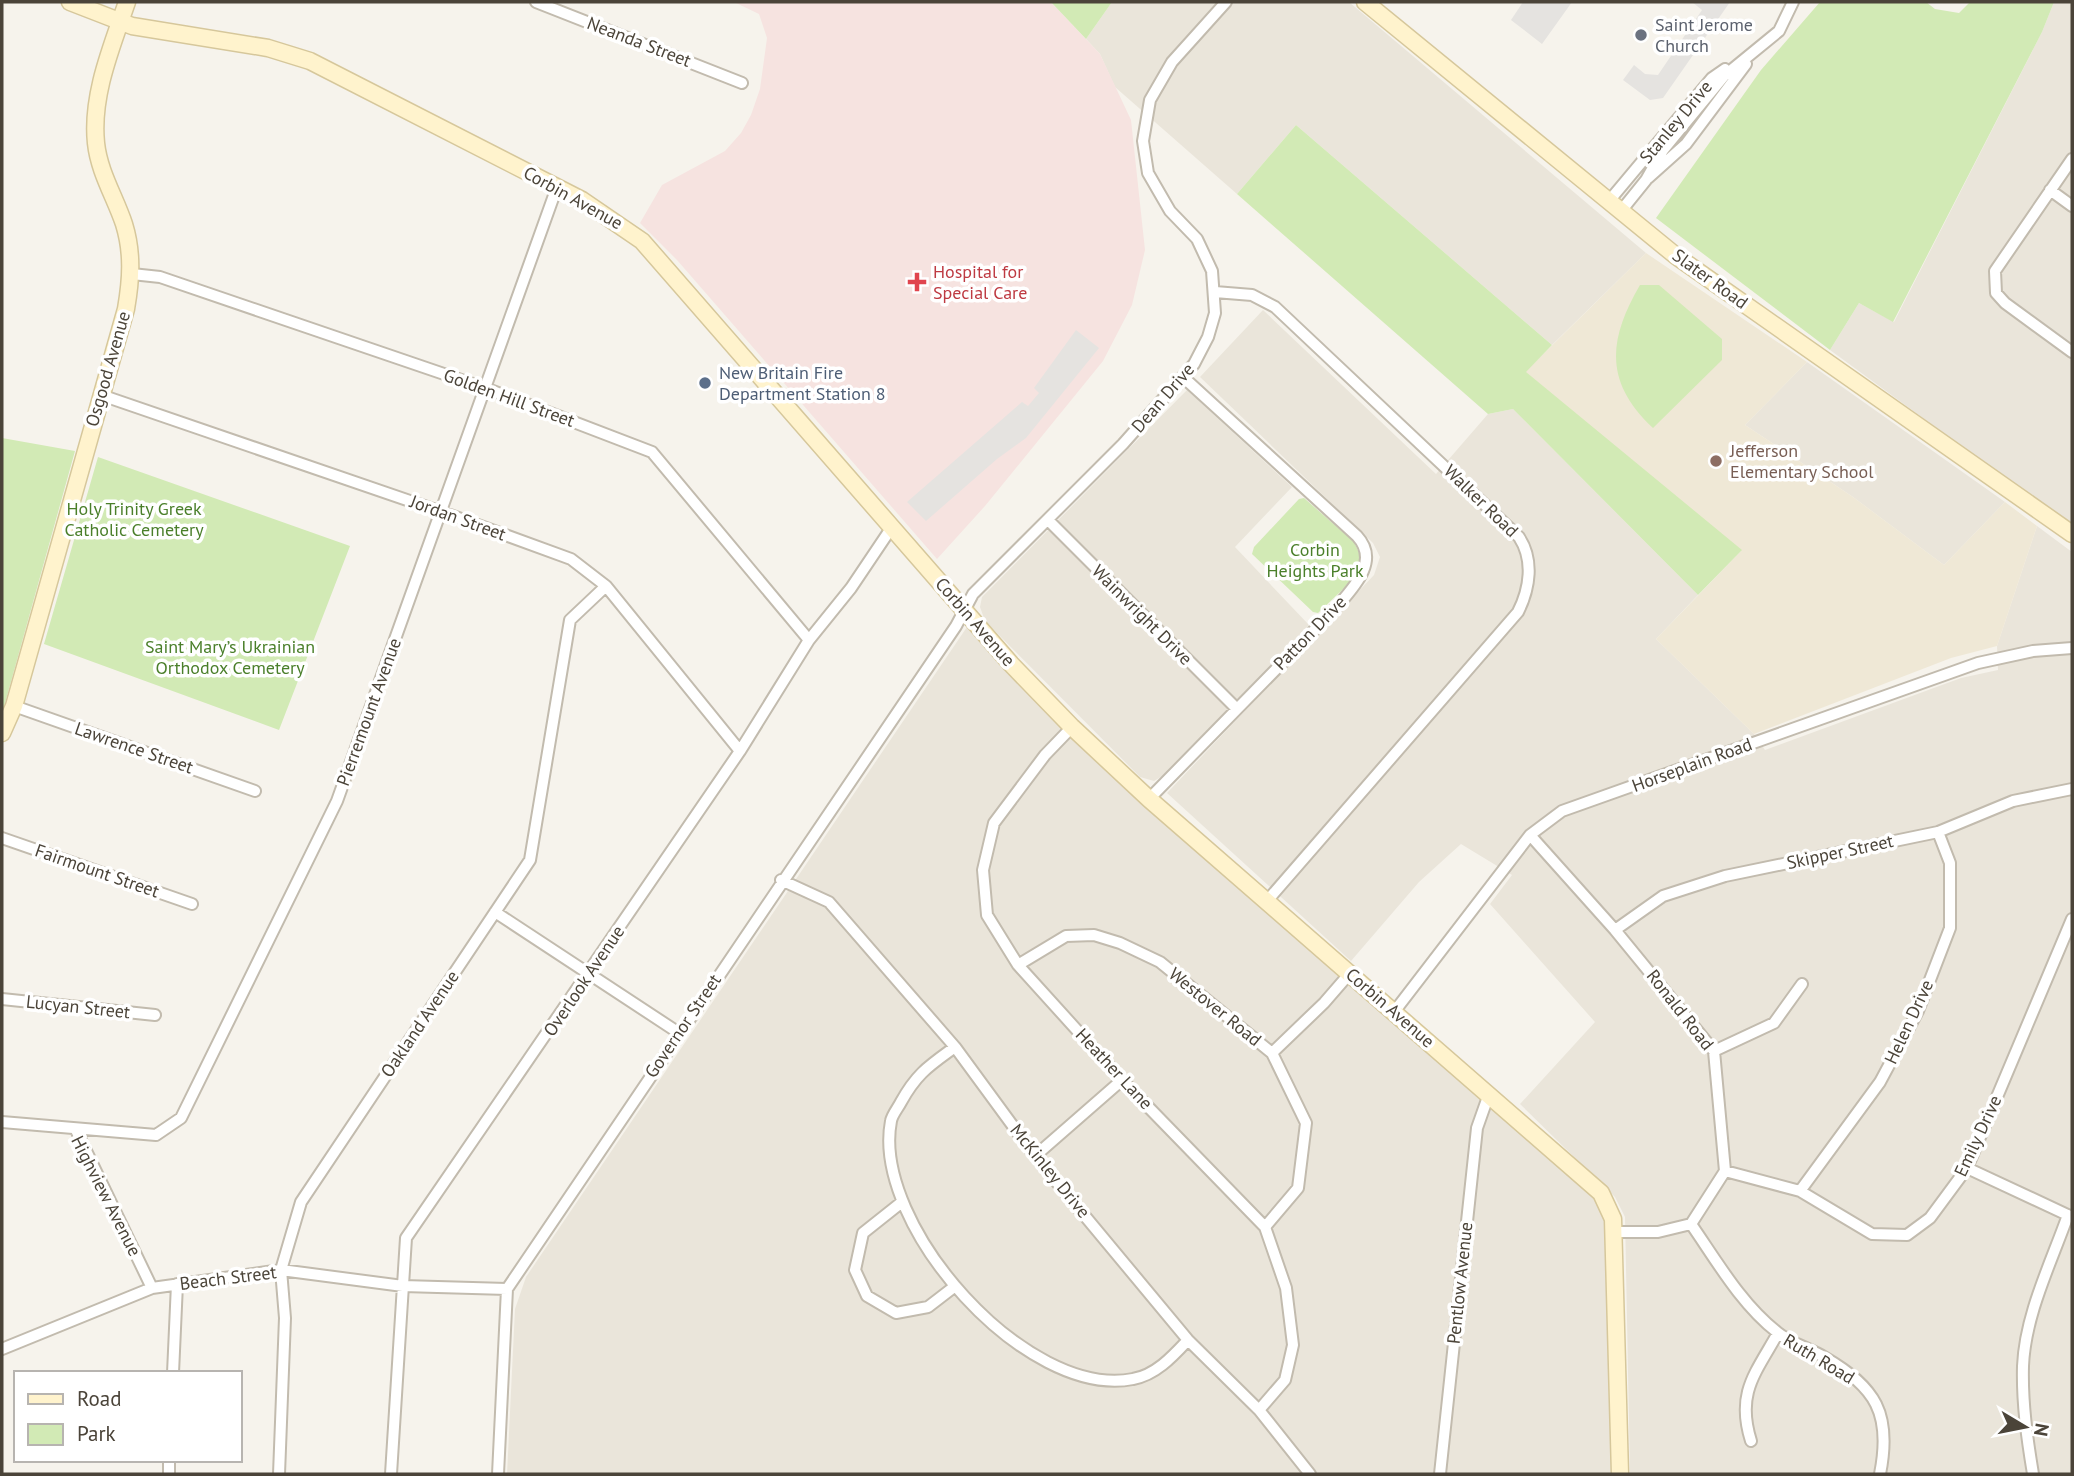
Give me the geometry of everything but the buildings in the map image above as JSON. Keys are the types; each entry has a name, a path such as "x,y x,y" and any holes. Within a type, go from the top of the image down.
{"main road":[{"name":"Corbin Avenue","path":"70,2 120,22 296,56 557,187 611,217 657,256 964,611 1072,727 1149,799 1601,1193 1611,1209 1614,1232 1620,1474"},
{"name":"Osgood Avenue","path":"2,733 14,706 126,309 132,274 124,225 107,184 96,144 96,110 127,2"},
{"name":"Slater Road","path":"1365,2 1676,256 2072,534"}],"street":[{"name":"Neanda Street","path":"536,2 743,83"},
{"name":"Dean Drive","path":"964,611 974,594 1049,521 1183,377 1194,364 1208,337 1215,313 1215,292 1202,248 1170,211 1148,173 1143,141 1150,100 1166,72 1226,2"},
{"name":"Stanley Drive","path":"1615,206 1646,180 1663,150 1724,76 1779,31 1793,2"},
{"name":"Stanley Drive","path":"1615,206 1712,78 1752,55"},
{"path":"2072,159 1995,271 1996,293 2072,352"},
{"name":"Pierremount Avenue","path":"76,1130 156,1135 181,1118 337,801 557,187"},
{"path":"2050,190 2072,206"},
{"name":"Golden Hill Street","path":"132,274 160,277 485,388 652,452 809,640"},
{"name":"Walker Road","path":"1215,292 1252,295 1282,314 1519,537 1524,545 1529,568 1528,587 1518,612 1267,901"},
{"name":"Patton Drive","path":"1149,799 1350,592 1364,569 1367,551 1357,536 1183,377"},
{"name":"Jordan Street","path":"101,395 571,559 606,586 740,751"},
{"name":"Wainwright Drive","path":"1049,521 1236,708"},
{"name":"Overlook Avenue","path":"391,1474 406,1238 740,751 809,640 850,588 892,527"},
{"name":"Oakland Avenue","path":"279,1474 285,1318 281,1270 301,1202 530,860 570,620 606,586"},
{"name":"Governor Street","path":"507,1289 964,611"},
{"name":"Horseplain Road","path":"1394,1012 1530,835 1562,811 1978,663 2033,651 2072,648"},
{"name":"Lawrence Street","path":"14,706 255,791"},
{"name":"Heather Lane","path":"1072,727 1045,755 994,823 983,870 987,915 1018,965 1122,1080 1265,1227 1286,1288 1293,1345 1285,1380 1259,1410"},
{"name":"Skipper Street","path":"1615,929 1663,896 1725,876 1938,832 2013,801 2072,789"},
{"name":"Helen Drive","path":"1800,1191 1880,1082 1918,1011 1950,928 1950,863 1938,832"},
{"name":"Ronald Road","path":"1530,835 1615,929 1714,1051 1725,1171"},
{"name":"Fairmount Street","path":"2,838 192,904"},
{"name":"McKinley Drive","path":"781,880 829,902 955,1047 1035,1156 1188,1340 1259,1410 1310,1474"},
{"path":"495,912 679,1033"},
{"name":"Emily Drive","path":"1725,1171 1800,1191 1871,1234 1907,1235 1930,1218 1967,1168 2072,919"},
{"name":"Westover Road","path":"1018,965 1066,936 1094,935 1120,943 1160,962 1272,1053 1306,1123 1298,1188 1265,1227"},
{"path":"1272,1053 1324,1003 1350,973"},
{"path":"1714,1051 1774,1023 1802,984"},
{"name":"Lucyan Street","path":"2,999 155,1015"},
{"path":"955,1047 916,1076 891,1120 891,1165 902,1202 927,1249 954,1287 1008,1336 1063,1371 1098,1381 1135,1379 1164,1365 1188,1340"},
{"path":"1035,1156 1122,1080"},
{"name":"Pentlow Avenue","path":"1440,1474 1477,1128 1489,1094"},
{"name":"Highview Avenue","path":"2,1122 76,1130 152,1288"},
{"path":"1967,1168 2070,1216 2033,1314 2023,1364 2025,1426 2033,1474"},
{"path":"1614,1232 1658,1232 1691,1224 1725,1171"},
{"path":"902,1202 863,1233 855,1270 867,1296 895,1313 928,1307 954,1287"},
{"name":"Ruth Road","path":"1691,1224 1748,1304 1777,1333 1825,1357 1856,1378 1878,1402 1886,1445 1880,1474"},
{"name":"Beach Street","path":"2,1349 152,1288 281,1270 403,1286 507,1289"},
{"path":"173,1371 177,1284"},
{"path":"498,1474 507,1289"},
{"path":"1751,1441 1743,1416 1749,1384 1777,1333"}],"shaded area":[{"name":"Hospital for Special Care","path":"734,2 1051,2 1100,54 1131,120 1145,250 1132,305 1103,361 985,506 937,559 677,260 640,223 662,185 725,151 741,133 751,115 760,89 767,38 759,14"},
{"path":"1112,2 1349,2 1646,253 1552,345 1296,125 1237,194 1115,87 1100,54 1086,39"},
{"path":"1523,2 1572,2 1542,44 1511,20"},
{"path":"1692,2 1730,2 1663,98 1650,100 1623,80 1634,65 1645,74 1658,75 1702,10"},
{"path":"2054,2 2072,2 2072,527 1830,350 1859,303 1894,322 2042,32"},
{"name":"Jefferson Elementary School","path":"1646,253 1807,362 1745,425 1853,497 1944,565 2005,502 2037,526 1997,646 1951,658 1754,734 1656,639 1741,551 1525,372"},
{"path":"1263,310 1436,474 1488,414 1513,409 1698,595 1656,639 1754,734 1765,750 1961,678 1998,670 1997,646 2037,526 2072,552 2072,1474 1630,1474 1625,1217 1615,1197 1520,1104 1595,1022 1490,904 1512,875 1461,844 1419,882 1351,961 1167,793 1374,575 1380,557 1373,543 1200,377"},
{"path":"1076,330 1099,348 1026,438 997,459 926,521 907,502 1022,402 1028,406 1039,393 1034,388"},
{"path":"1807,362 2005,502 1944,565 1853,497 1745,425"},
{"path":"1187,390 1292,487 1235,547 1309,625 1164,775 1154,781 1140,777 985,621 980,607 982,597"},
{"path":"967,627 1472,1090 1587,1188 1605,1209 1613,1474 507,1474 515,1309 526,1277"}],"green space":[{"path":"1051,2 1112,2 1086,39"},
{"path":"1820,2 1926,2 1935,9 1959,13 1970,2 2054,2 2042,32 1893,322 1859,303 1830,350 1656,218 1761,70"},
{"path":"1296,125 1552,345 1526,372 1742,550 1698,595 1513,409 1488,414 1237,194"},
{"path":"1640,285 1659,285 1722,339 1722,360 1653,428 1626,394 1616,360 1622,324"},
{"path":"2,438 75,451 2,714"},
{"path":"98,457 350,546 279,730 44,644"},
{"name":"Corbin Heights Park","path":"1304,498 1354,542 1362,559 1357,576 1318,613 1313,612 1252,554 1254,547 1299,499"}],"place":[{"name":"Saint Jerome Church","path":"1641,35"},
{"name":"Hospital for Special Care","path":"917,282"},
{"name":"New Britain Fire Department Station 8","path":"705,383"},
{"name":"Jefferson Elementary School","path":"1716,461"}],"park label":[{"name":"Holy Trinity Greek Catholic Cemetery","path":"134,519"},
{"name":"Saint Mary’s Ukrainian Orthodox Cemetery","path":"230,657"}]}
